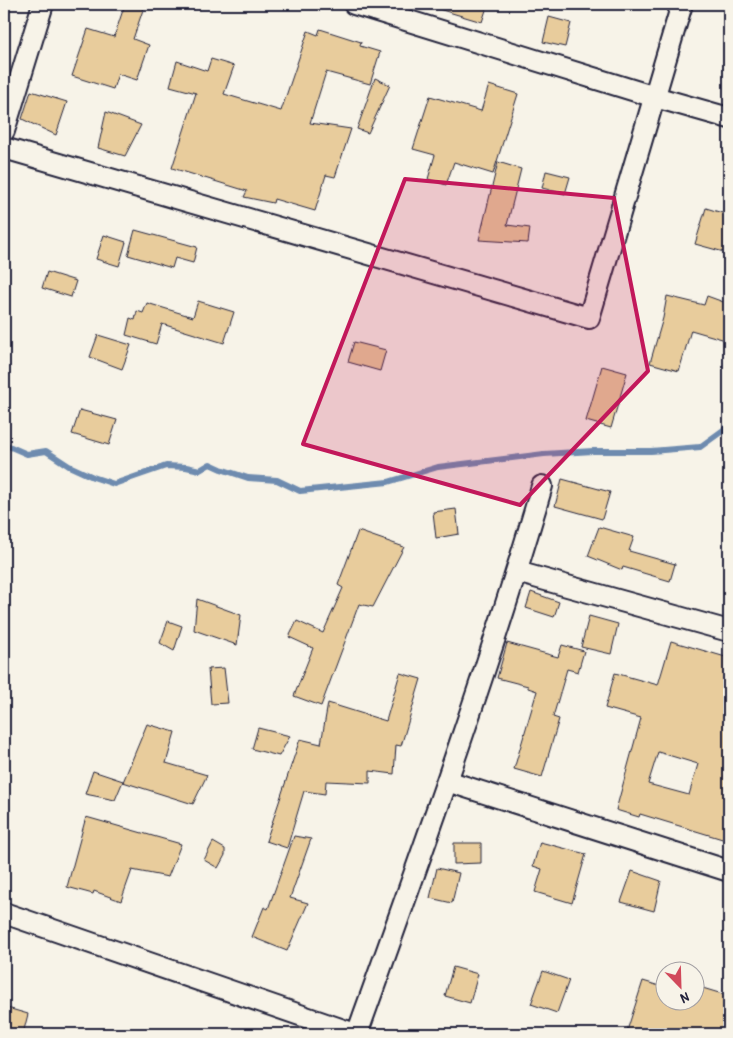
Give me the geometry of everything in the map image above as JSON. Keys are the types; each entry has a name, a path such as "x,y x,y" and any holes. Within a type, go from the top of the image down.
{"street":[{"path":"4,131 43,4"},
{"path":"354,4 654,97 729,118"},
{"path":"4,148 589,318 682,4"},
{"path":"4,913 356,1034 447,781 517,572 542,486"},
{"path":"517,572 729,632"},
{"path":"447,781 729,871"}],"highlighted area":[{"path":"405,179 614,198 648,371 520,505 303,444"}],"building":[{"path":"125,4 145,4 133,39 149,45 137,80 118,74 113,89 72,76 88,29 114,37"},
{"path":"435,4 488,4 482,22 435,8"},
{"path":"549,17 571,23 565,47 543,42"},
{"path":"320,29 361,42 360,46 380,52 370,84 326,72 310,123 351,129 335,177 326,175 315,211 274,199 273,203 244,197 247,191 172,168 196,93 170,86 177,61 207,71 211,59 234,66 224,94 281,111 308,31 318,35"},
{"path":"375,78 390,85 368,133 357,129"},
{"path":"489,85 518,94 493,174 454,162 446,185 428,179 435,155 413,149 430,96 481,111"},
{"path":"31,91 67,102 56,135 22,119"},
{"path":"106,112 141,125 125,156 98,148"},
{"path":"498,162 521,169 507,225 530,228 528,243 479,240"},
{"path":"546,171 570,177 565,194 542,188"},
{"path":"706,208 729,215 729,235 724,252 695,244"},
{"path":"135,230 197,247 193,263 175,258 172,268 128,255"},
{"path":"104,235 126,242 119,266 96,259"},
{"path":"47,272 76,281 71,297 42,288"},
{"path":"667,296 704,305 707,296 729,304 729,341 691,330 679,371 650,363 663,318"},
{"path":"198,301 234,312 224,343 162,324 156,344 126,335 130,318 135,320 137,311 143,313 147,303 193,317"},
{"path":"98,335 131,345 122,369 90,357"},
{"path":"354,342 386,350 380,371 348,362"},
{"path":"602,366 627,373 611,428 586,421"},
{"path":"80,410 117,420 109,445 72,434"},
{"path":"562,479 610,492 602,519 555,506"},
{"path":"456,509 459,534 436,538 433,512"},
{"path":"599,527 634,537 629,551 675,564 670,581 623,567 622,570 588,556"},
{"path":"358,531 404,547 373,607 359,604 321,706 294,696 313,648 289,637 297,621 323,633 343,588 338,585"},
{"path":"531,592 559,602 554,617 526,608"},
{"path":"197,599 241,615 237,645 194,630"},
{"path":"589,616 618,624 611,654 581,647"},
{"path":"168,621 182,626 174,651 160,643"},
{"path":"671,641 729,658 729,682 723,703 729,704 729,841 640,814 639,817 616,810 641,718 605,708 615,673 658,685","holes":["658,752 698,764 689,795 648,784"]},
{"path":"507,643 558,657 562,645 584,651 578,672 567,669 553,717 559,719 542,777 514,769 537,691 528,688 528,686 497,678"},
{"path":"224,668 228,703 211,704 208,669"},
{"path":"400,673 421,679 401,746 396,745 394,774 370,771 370,783 326,781 325,794 304,791 287,848 266,841 300,739 321,744 328,703 386,721"},
{"path":"147,724 175,732 166,763 207,775 193,804 123,782"},
{"path":"258,728 290,736 279,756 252,749"},
{"path":"93,771 123,781 115,800 85,794"},
{"path":"86,817 181,844 168,877 132,870 121,901 94,891 93,894 67,887"},
{"path":"294,836 311,839 290,898 308,903 287,951 252,937 264,907 268,909"},
{"path":"213,842 225,849 225,855 218,868 204,860"},
{"path":"540,842 586,854 572,903 535,892 542,869 533,866"},
{"path":"454,843 481,843 481,863 454,864"},
{"path":"437,868 459,873 452,903 430,898"},
{"path":"632,871 661,881 654,911 621,902"},
{"path":"453,967 478,974 470,1003 445,996"},
{"path":"543,971 569,980 557,1013 531,1004"},
{"path":"643,981 656,985 656,1010 706,1010 706,989 729,996 729,1034 626,1034"},
{"path":"4,1007 28,1014 23,1034 4,1034"}],"waterway":[{"path":"4,444 27,454 46,451 69,466 114,484 166,466 200,470 210,464 248,478 277,480 300,491 388,482 438,467 544,454 593,451 651,451 700,447 729,426"}]}
